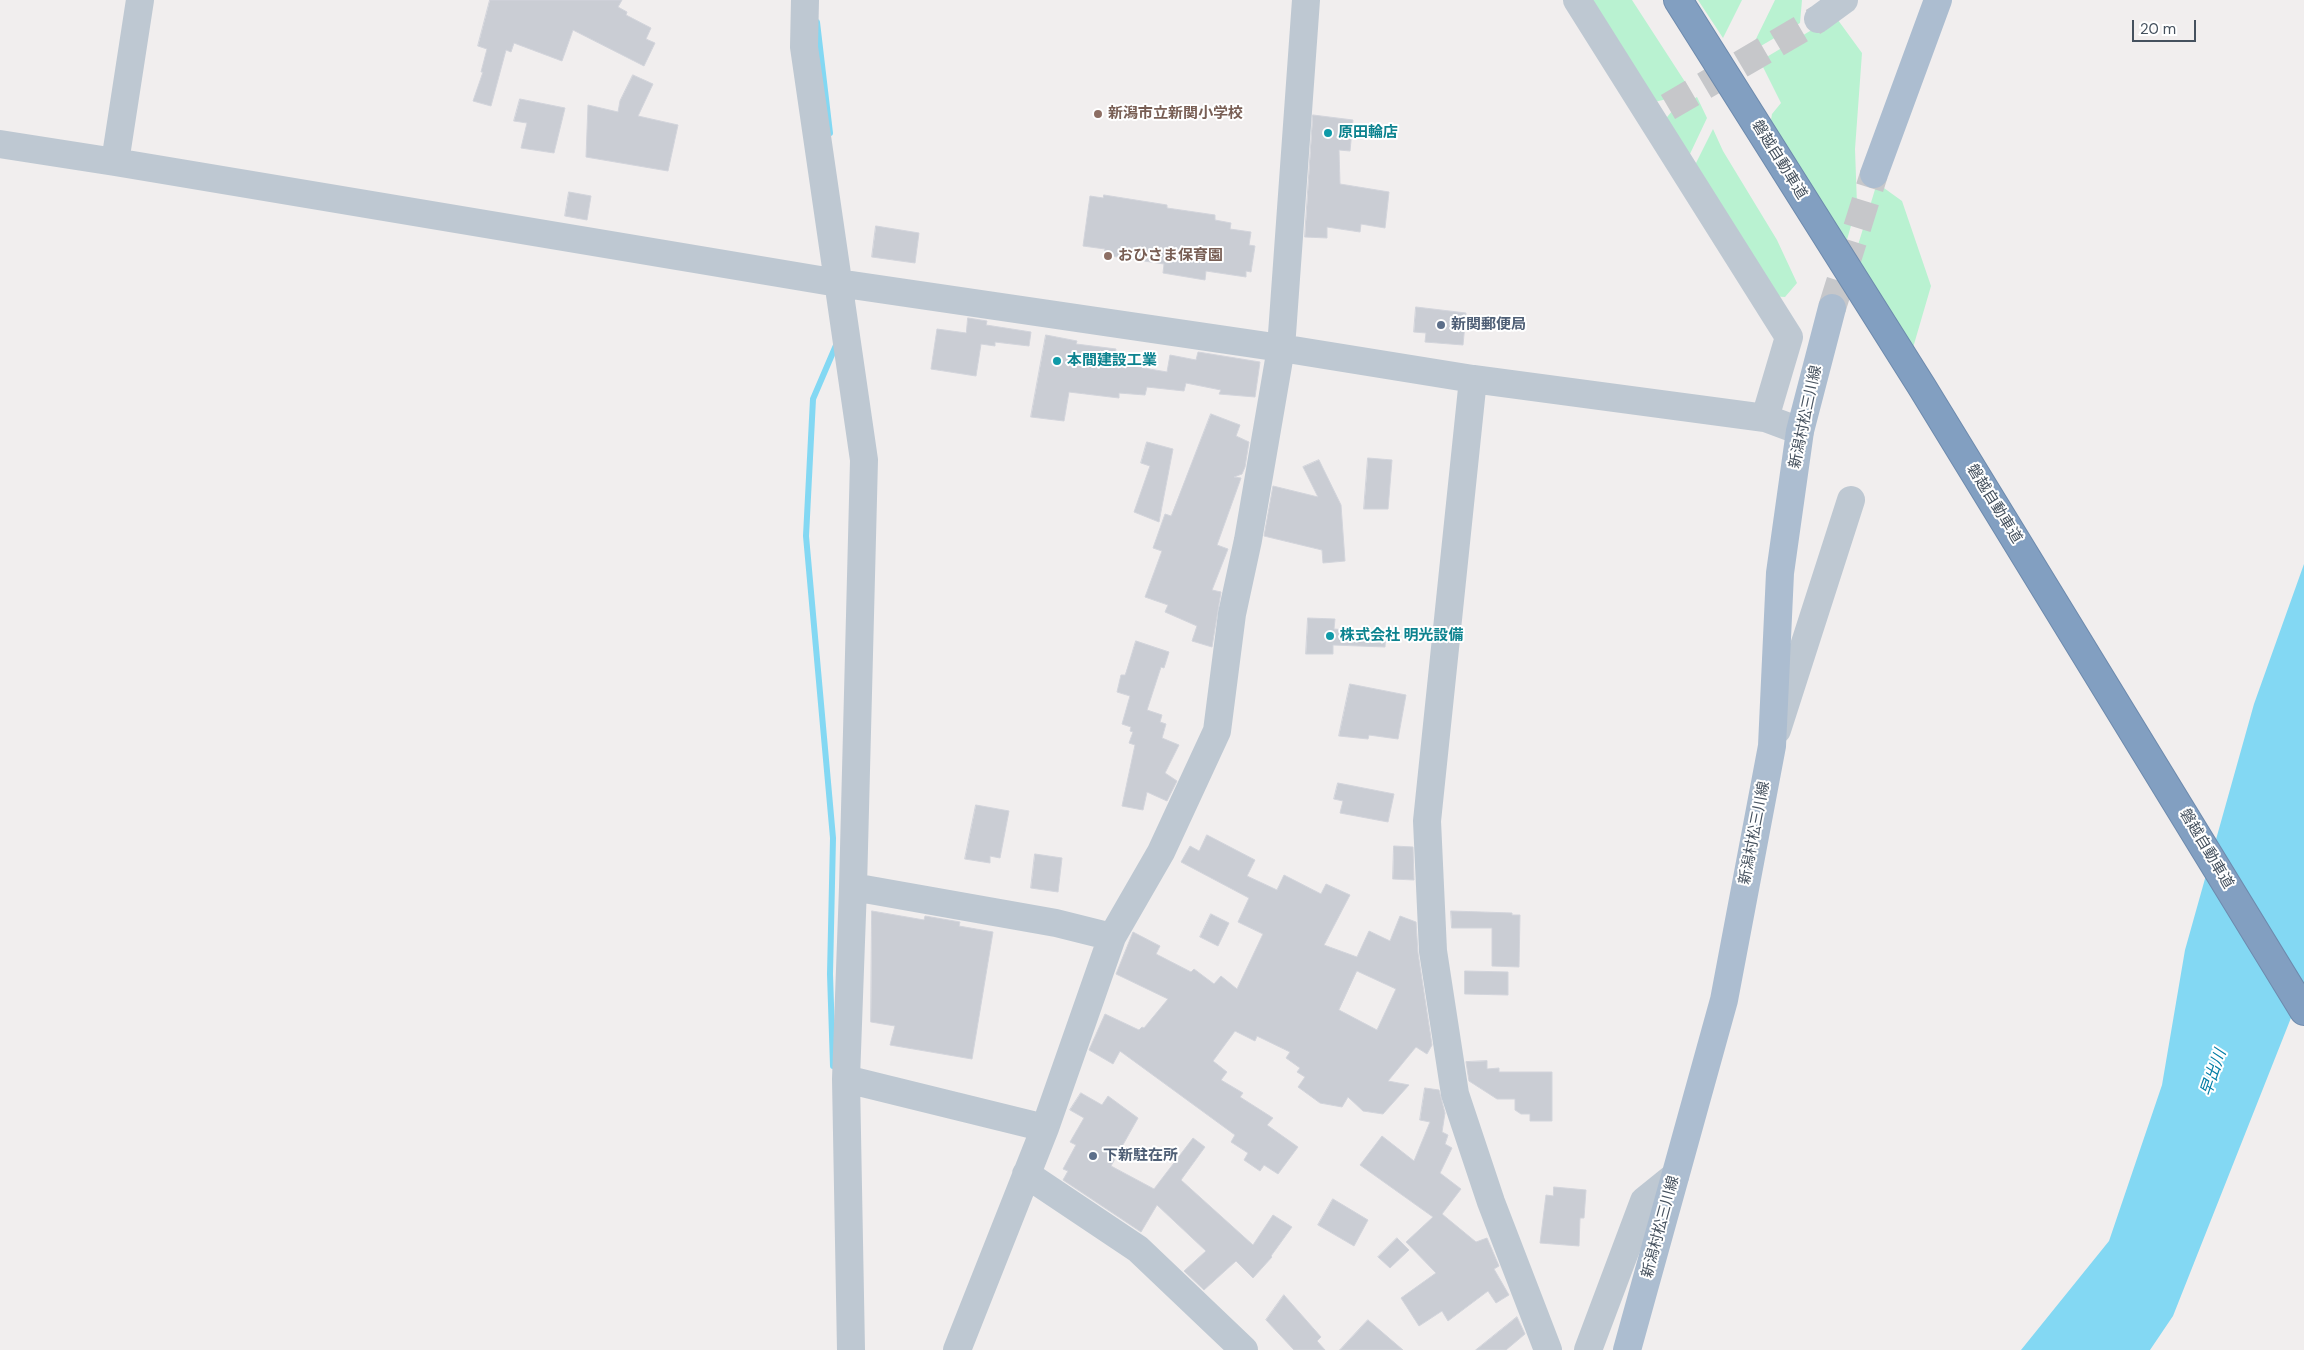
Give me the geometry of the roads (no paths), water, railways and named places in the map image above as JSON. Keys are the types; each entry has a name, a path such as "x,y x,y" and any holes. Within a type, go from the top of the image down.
{"highway":[{"name":"磐越自動車道","path":"1678,0 1922,387 2304,1011"}],"main road":[{"path":"1874,174 1938,0"},
{"name":"新潟村松三川線","path":"1627,1350 1724,1000 1772,746 1780,572 1800,431 1832,308"}],"street":[{"path":"115,162 140,0"},
{"path":"805,0 804,47 864,460 846,1079 851,1350"},
{"path":"957,1350 1045,1128 1112,937 1161,852 1217,731 1232,614 1248,540 1281,348 1306,0"},
{"path":"1577,0 1660,112 1789,337 1765,418"},
{"path":"1818,19 1844,0"},
{"path":"0,144 838,283 1281,348 1473,379 1765,418 1800,431"},
{"path":"1473,379 1427,822 1432,951 1456,1094 1491,1202 1548,1350"},
{"path":"1772,746 1851,500"},
{"path":"853,886 1056,923 1112,937"},
{"path":"846,1079 1045,1128"},
{"path":"1026,1174 1138,1249 1244,1350"},
{"path":"1588,1350 1644,1201 1675,1176"}],"water":[{"name":"早出川","path":"2304,564 2304,985 2173,1316 2150,1350 2021,1350 2109,1241 2162,1085 2185,950 2254,704"}],"waterway":[{"path":"817,22 830,133"},
{"path":"833,1066 830,974 833,838 806,536 813,399 837,343"}],"tunnel":[{"path":"1668,107 1818,19"},
{"path":"1832,308 1874,174"}],"place":[{"name":"新潟市立新関小学校","path":"1098,114"},
{"name":"原田輪店","path":"1328,133"},
{"name":"おひさま保育園","path":"1108,256"},
{"name":"新関郵便局","path":"1441,325"},
{"name":"本間建設工業","path":"1057,361"},
{"name":"株式会社 明光設備","path":"1330,636"},
{"name":"下新駐在所","path":"1093,1156"}]}
